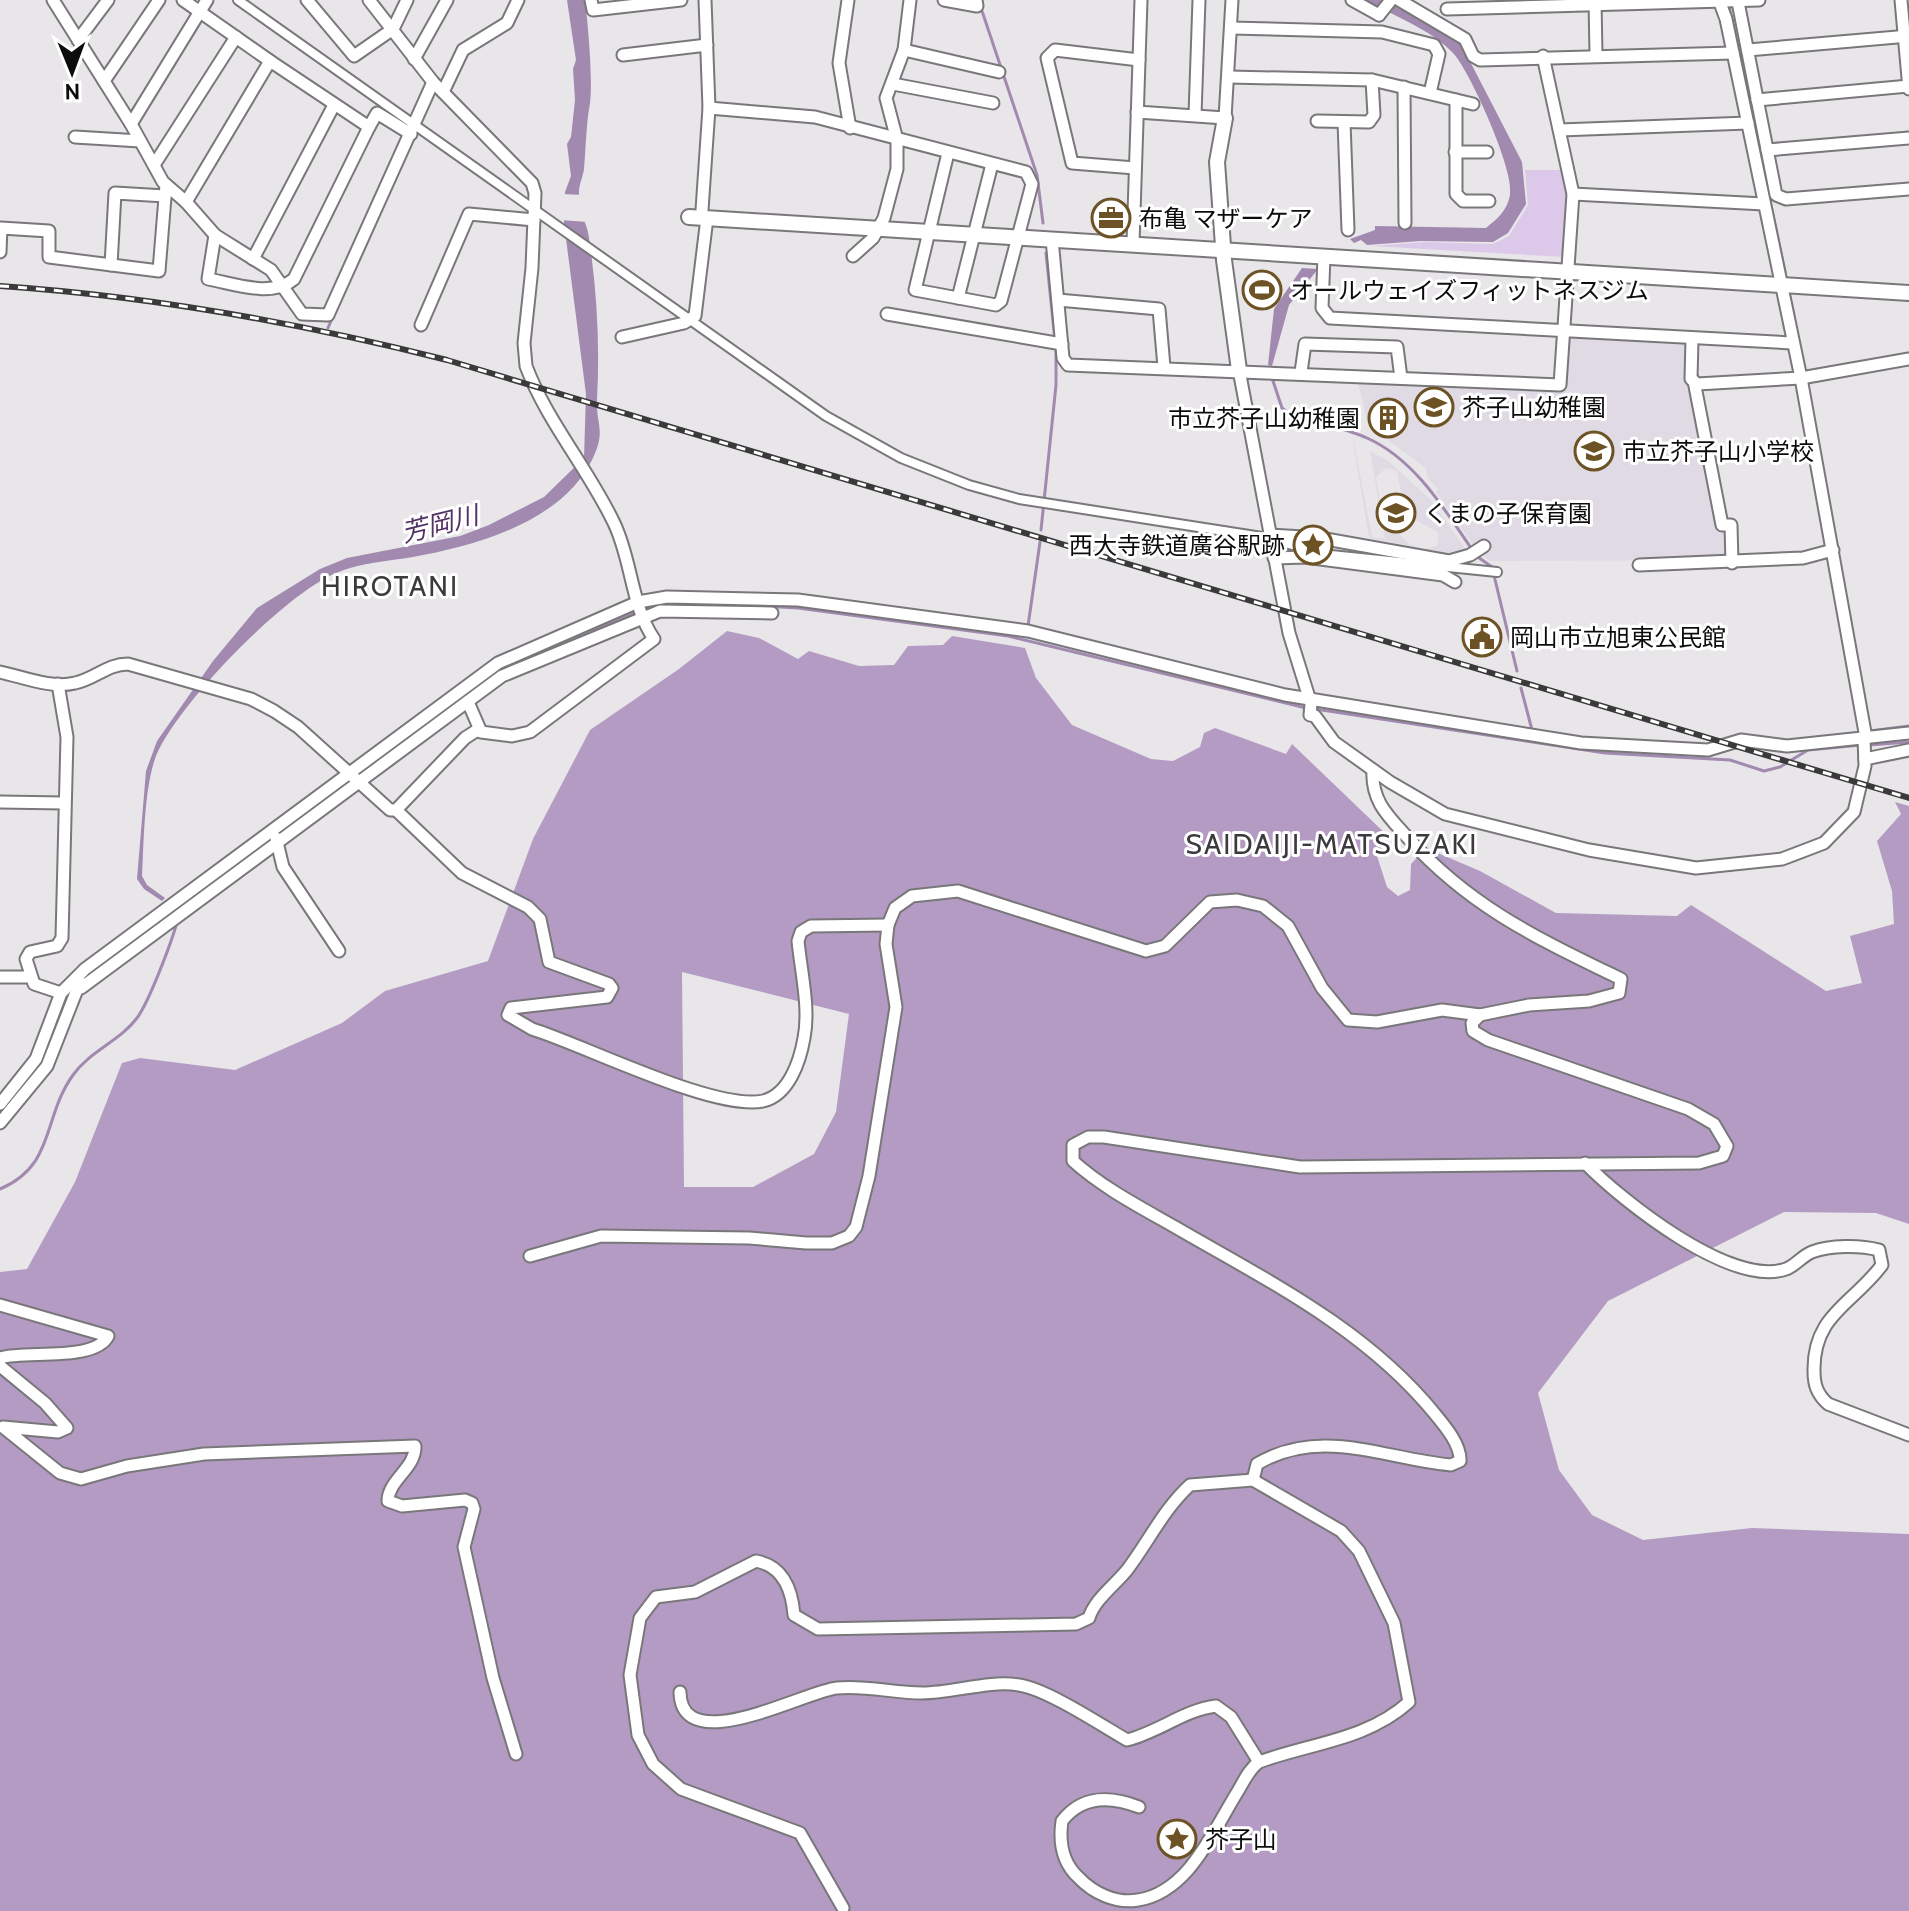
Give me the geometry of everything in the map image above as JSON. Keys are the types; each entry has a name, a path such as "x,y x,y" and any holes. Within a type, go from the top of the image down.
{"street":[{"path":"0,252 1,228 49,231 49,257 159,271 166,191 131,124 53,0"},
{"path":"78,40 108,0"},
{"path":"104,81 159,0"},
{"path":"183,0 369,127"},
{"path":"131,124 207,0"},
{"path":"238,0 412,130 534,214 562,228 826,416 876,445 969,485 1043,503 1271,538 1331,555 1493,572"},
{"path":"307,0 354,56 393,29 407,0"},
{"path":"369,0 433,82 527,176 535,193 524,343 526,366 621,539 640,610 654,639 537,728 512,736 489,735 479,729 468,702"},
{"path":"414,59 447,0"},
{"path":"443,92 463,50 507,23 518,0"},
{"path":"591,0 593,10 681,0"},
{"path":"622,337 691,319 697,312 699,215 709,108 705,0"},
{"path":"848,0 839,63 850,128"},
{"path":"853,256 879,228 897,169 897,140 886,98 904,50 910,0"},
{"path":"944,0 977,6 976,0"},
{"path":"1133,243 1141,0"},
{"path":"1195,115 1199,0"},
{"path":"1231,0 1229,77 1217,162 1239,370 1289,633 1310,705 1325,734 1373,770 1445,814 1589,850 1696,868 1782,859 1824,843 1854,812 1865,745 1804,377 1792,343 1733,53 1727,2"},
{"path":"1352,0 1382,14"},
{"path":"1378,32 1382,14 1391,0"},
{"path":"1399,0 1465,39 1476,59 1733,53"},
{"path":"1448,28 1447,4 1759,0"},
{"path":"1757,100 1909,87 1907,36 1901,0"},
{"path":"1727,2 1748,50 1776,195 1786,199 1909,189"},
{"path":"1595,3 1596,55"},
{"path":"1231,28 1378,32 1438,49 1430,93"},
{"path":"1748,50 1907,36"},
{"path":"154,165 236,37"},
{"path":"623,55 707,45"},
{"path":"904,50 999,72"},
{"path":"1135,168 1072,163 1047,58 1055,50 1139,60"},
{"path":"1052,239 1058,300 1058,344 1068,365 1301,372 1560,385 1573,194 1543,56"},
{"path":"186,202 270,61"},
{"path":"1229,77 1372,80 1473,104"},
{"path":"1317,121 1369,122 1374,115 1372,80"},
{"path":"111,265 115,193 166,191 186,202 215,235 271,270 302,314 328,315 433,82"},
{"path":"893,84 993,103"},
{"path":"1404,87 1405,223"},
{"path":"1456,100 1456,194 1463,201 1489,201"},
{"path":"253,259 334,105"},
{"path":"709,108 815,117 992,164 1030,176 1032,184 1001,301 996,305 915,290 948,153"},
{"path":"1137,112 1225,118"},
{"path":"215,235 208,279 274,290 285,287 294,279 377,113 412,130"},
{"path":"1344,122 1348,230"},
{"path":"1560,130 1748,123"},
{"path":"75,137 140,141"},
{"path":"1767,150 1909,138"},
{"path":"1455,152 1487,152"},
{"path":"958,298 992,164"},
{"path":"1573,194 1764,204"},
{"path":"421,325 469,214 534,214"},
{"path":"699,215 1909,293"},
{"path":"1324,256 1322,308 1330,318 1792,343"},
{"path":"1058,300 1159,309 1164,367"},
{"path":"887,314 1058,344"},
{"path":"1692,339 1691,379 1694,381 1722,525 1731,525 1732,563"},
{"path":"1301,372 1305,344 1397,347 1401,378"},
{"path":"1694,381 1804,377 1909,359"},
{"path":"1271,538 1320,538 1449,561 1477,551"},
{"path":"1639,565 1803,558 1833,550"},
{"path":"1274,558 1305,557 1443,575 1455,582"},
{"path":"355,778 502,676 667,597 798,600 1028,631 1310,705 1612,746 1708,750 1741,740 1787,746 1865,745 1909,750"},
{"path":"0,1104 36,1059 61,993 355,778 498,663 640,610 772,613"},
{"path":"0,672 58,684 75,683 118,664 139,665 251,699 274,711 385,807 396,810 462,873 528,907 540,919 549,962 609,984 612,988 607,997 511,1008 508,1015 532,1029 703,1093 762,1101 783,1089 789,1081 806,1024 798,941 801,932 811,926 888,925"},
{"path":"58,684 66,725 61,943 27,955 30,977 40,988 61,993"},
{"path":"396,810 465,738 479,729"},
{"path":"1865,745 1909,733"},
{"path":"530,1256 601,1236 832,1243 849,1236 856,1227 869,1176 896,1007 886,944 888,925 895,908 912,896 958,891 1125,946 1157,951 1210,902 1237,900 1263,906 1288,926 1322,988 1348,1020 1377,1022 1442,1010 1480,1015 1529,1005 1610,997 1619,993 1621,979 1501,918 1464,893 1433,865 1379,806 1373,790 1373,770"},
{"path":"0,802 64,803"},
{"path":"275,837 283,867 339,951"},
{"path":"0,977 30,977"},
{"path":"0,1123 47,1066 80,982"},
{"path":"1253,1480 1257,1464 1310,1445 1341,1444 1451,1465 1460,1461 1460,1456 1452,1438 1420,1396 1352,1333 1117,1194 1073,1161 1073,1145 1088,1137 1104,1137 1300,1167 1699,1163 1723,1156 1727,1146 1714,1124 1688,1109 1488,1040 1473,1031 1472,1023 1480,1015"},
{"path":"1585,1163 1610,1189 1647,1216 1706,1254 1724,1260 1771,1271 1787,1269 1812,1252 1853,1247 1879,1250 1882,1265 1817,1335 1814,1381 1819,1395 1828,1404 1909,1435"},
{"path":"0,1305 108,1336 102,1344 71,1352 0,1358"},
{"path":"0,1366 45,1403 67,1428 58,1432 3,1427 60,1473 74,1478 164,1459 217,1453 415,1446 410,1464 388,1494 388,1501 402,1506 465,1500 472,1503 474,1509 464,1547 493,1678 516,1754"},
{"path":"843,1908 800,1833 681,1789 653,1764 638,1735 630,1675 640,1618 649,1602 667,1594 695,1592 756,1561 776,1567 782,1574 794,1615 818,1629 1076,1624 1089,1618 1091,1610 1132,1563 1162,1515 1190,1485 1253,1480 1284,1500 1318,1515 1341,1531 1359,1551 1394,1623 1409,1702 1394,1716 1369,1728 1259,1762 1195,1860 1169,1888 1145,1899 1113,1900 1082,1882 1070,1870 1061,1847 1062,1821 1080,1806 1096,1799 1112,1799 1139,1807"},
{"path":"680,1692 680,1705 687,1716 696,1721 719,1721 768,1712 833,1688 926,1693 1017,1684 1127,1740 1145,1735 1197,1708 1216,1706 1231,1717 1259,1762"}],"shaded area":[{"path":"567,0 585,0 590,52 591,93 579,200 589,238 597,319 600,434 593,458 579,480 561,499 539,515 489,538 463,546 336,573 289,603 235,653 186,708 168,734 152,769 145,815 142,876 147,885 165,898 162,901 144,889 137,879 146,771 157,741 213,661 257,608 320,569 347,558 460,536 489,525 544,497 584,458 586,394 564,223 565,192 571,176 567,144 571,137 575,100 573,69 576,60"},
{"path":"1366,0 1391,0 1461,44 1522,162 1526,204 1508,233 1493,242 1420,241 1367,245 1361,240 1354,243 1350,239 1375,230 1375,226 1486,228 1504,210 1510,195 1510,183 1499,145 1471,81 1454,54 1424,30"},
{"path":"1525,170 1564,170 1567,194 1564,257 1372,246 1424,242 1493,244 1509,236 1528,205"},
{"path":"1302,268 1318,269 1289,305 1272,366 1268,365 1274,309"},
{"name":"市立芥子山小学校","path":"1572,336 1682,343 1687,347 1685,380 1693,392 1696,415 1729,528 1730,560 1491,561 1481,555 1436,492 1438,489 1427,477 1426,468 1368,425 1358,382 1564,392 1568,339"},
{"path":"1353,442 1365,448 1354,443 1372,537 1385,539 1370,451 1388,461 1431,500 1466,550 1450,554 1369,538","holes":["1386,468 1397,471 1402,498 1412,518 1439,533 1437,546 1425,549 1410,545 1390,526 1381,508 1376,477"]},
{"path":"727,631 759,638 798,659 809,651 859,666 894,665 908,646 943,645 952,636 1025,648 1036,678 1072,725 1151,759 1173,761 1200,747 1204,733 1215,728 1286,754 1292,744 1391,839 1377,856 1387,887 1398,896 1410,890 1411,864 1426,848 1480,871 1556,913 1677,916 1691,905 1826,991 1862,983 1850,936 1894,924 1892,891 1877,841 1901,814 1895,802 1909,806 1909,1224 1876,1213 1784,1212 1608,1301 1538,1393 1559,1470 1592,1515 1643,1540 1752,1528 1909,1534 1909,1911 0,1911 0,1272 27,1269 75,1182 122,1063 140,1058 235,1070 342,1023 385,991 488,961 533,839 590,730 679,669","holes":["682,972 849,1014 836,1112 814,1154 753,1187 684,1187"]}],"pier":[{"path":"562,194 583,195 587,222 560,220"}],"waterway":[{"path":"1729,6 1785,272"},
{"path":"982,11 1037,175 1043,223"},
{"path":"1046,253 1055,340"},
{"path":"1790,297 1794,316"},
{"path":"284,298 300,319"},
{"path":"328,328 333,316"},
{"path":"1041,530 1056,385 1056,347"},
{"path":"1272,378 1282,408 1290,414 1358,434 1399,458 1426,486 1471,548"},
{"path":"1028,626 1040,542"},
{"path":"1475,555 1492,567 1517,671"},
{"path":"1839,559 1865,701"},
{"path":"644,610 660,605 729,604 798,608 1008,636 1302,707 1605,753 1730,760 1764,771 1780,767 1808,750 1861,745"},
{"path":"391,751 499,670 637,612"},
{"path":"1521,688 1532,730"},
{"path":"1870,731 1909,726"},
{"path":"1869,745 1909,742"},
{"path":"278,834 324,801"},
{"path":"144,935 272,839"},
{"path":"0,1189 18,1179 40,1154 63,1091 73,1075 137,1018 154,986 177,922"},
{"path":"51,1034 68,993"},
{"path":"12,1098 34,1070"}],"railway":[{"path":"0,286 113,297 225,313 336,334 447,360 1909,798"}],"place":[{"name":"布亀 マザーケア","path":"1111,218"},
{"name":"オールウェイズフィットネスジム","path":"1262,290"},
{"name":"芥子山幼稚園","path":"1434,407"},
{"name":"市立芥子山幼稚園","path":"1388,418"},
{"name":"市立芥子山小学校","path":"1594,451"},
{"name":"くまの子保育園","path":"1396,513"},
{"name":"西大寺鉄道廣谷駅跡","path":"1313,545"},
{"name":"岡山市立旭東公民館","path":"1482,637"},
{"name":"芥子山","path":"1177,1839"}],"district":[{"name":"HIROTANI","path":"390,586"},
{"name":"SAIDAIJI-MATSUZAKI","path":"1332,844"}],"water label":[{"name":"芳岡川","path":"440,524"}]}
